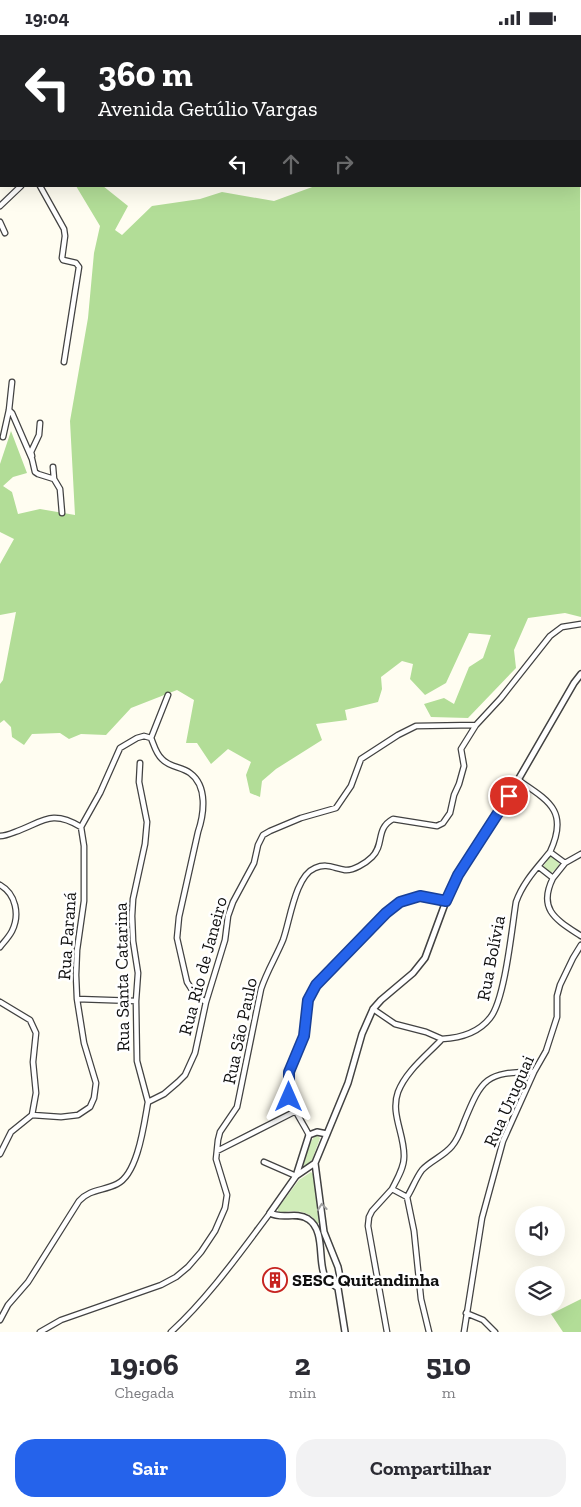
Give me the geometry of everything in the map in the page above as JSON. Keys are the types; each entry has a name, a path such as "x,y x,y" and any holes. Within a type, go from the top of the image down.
{"street":[{"path":"0,205 18,187"},
{"path":"41,187 64,229 62,258 63,260 75,262 79,267 64,362"},
{"path":"0,223 5,233"},
{"path":"3,437 9,410 12,382"},
{"path":"9,410 32,459"},
{"path":"40,423 39,435 31,452 33,468 38,474 54,479"},
{"path":"53,467 54,479 60,489 62,513"},
{"path":"476,725 501,698 550,636 562,627 581,624"},
{"path":"344,1332 338,1288 340,1277 324,1232 316,1163 348,1083 362,1034 373,1009 413,973 421,963 458,875 518,780 564,699 581,674"},
{"path":"151,738 168,695"},
{"name":"Rua Rio de Janeiro","path":"148,1102 164,1094 185,1075 195,1053 206,1002 225,940 232,902 254,863 258,845 266,833 314,813 336,808 351,786 361,759 403,732 416,726 476,725"},
{"name":"Rua São Paulo","path":"43,1331 62,1320 161,1285 176,1277 201,1252 215,1231 226,1203 227,1195 217,1166 220,1132 235,1113 264,979 284,937 298,892 307,873 313,868 329,865 345,870 352,869 364,862 372,857 378,849 383,828 394,819 437,826 443,823 450,813 464,766 461,749 476,725"},
{"path":"0,836 11,834 51,818 60,818 81,827 100,793 120,748 137,738 144,736 151,738 162,760 192,775 200,789 203,801 203,819 198,832 179,917 177,938 187,982 196,996 206,1002"},
{"name":"Rua Santa Catarina","path":"140,763 139,782 147,822 145,843 133,899 134,941 138,973 136,1001 137,1061 148,1102"},
{"name":"Rua Bolívia","path":"442,1039 456,1037 473,1031 489,1019 494,1012 507,961 516,902 523,885 550,852 557,836 558,822 548,800 518,780"},
{"name":"Rua Paraná","path":"32,1115 74,1116 86,1110 92,1103 96,1083 84,1043 77,999 76,962 84,901 84,845 81,827"},
{"path":"550,852 564,863"},
{"path":"581,854 564,863 553,877 546,897 551,913 557,920 581,937"},
{"path":"539,867 553,877"},
{"path":"0,885 6,890 16,905 16,917 13,930 0,947"},
{"path":"171,1332 221,1277 296,1176 308,1135 289,1097 288,1080 292,1063 304,1036 306,1005 312,991 386,913 400,902 420,896 446,901"},
{"name":"Rua Uruguai","path":"464,1332 482,1218 497,1162 508,1127 554,1031 560,985 581,945"},
{"path":"77,999 136,1001"},
{"path":"0,1002 30,1020 36,1033 33,1062 36,1093 32,1115 11,1132 0,1154"},
{"path":"373,1009 395,1024 426,1032 442,1039 406,1077 397,1094 396,1115 404,1154 400,1172 392,1189 369,1217 368,1226 387,1332"},
{"path":"429,1332 421,1299 414,1231 407,1197 423,1169 454,1145 478,1091 484,1082 501,1073 534,1072"},
{"path":"0,1319 8,1305 28,1282 79,1201 88,1193 118,1184 128,1175 135,1158 148,1102"},
{"path":"217,1151 296,1111"},
{"path":"308,1135 317,1132 327,1135"},
{"path":"264,1162 296,1176"},
{"path":"296,1176 316,1163"},
{"path":"392,1189 407,1197"},
{"path":"270,1213 279,1217 301,1215 311,1221 317,1234 325,1276 329,1282 338,1288"},
{"path":"317,1234 324,1232"},
{"path":"322,1256 331,1253"},
{"path":"466,1313 483,1320 495,1332"}],"green space":[{"path":"77,187 104,187 128,206 115,230 122,235 152,206 200,199 222,192 274,201 312,187 580,187 581,617 565,613 528,618 514,650 516,668 468,718 431,717 424,704 444,698 454,704 469,667 483,658 491,635 469,633 446,683 425,695 410,679 413,664 402,661 381,677 382,689 378,702 345,710 347,720 316,724 322,740 276,769 262,781 260,797 250,793 246,775 251,762 228,749 211,764 197,743 186,743 194,700 177,690 131,708 106,735 81,734 69,739 60,733 32,734 24,745 12,737 11,727 4,720 0,723 0,684 3,680 16,612 0,615 0,564 14,539 0,532 0,464 11,431 27,473 13,477 3,486 12,492 18,514 40,509 75,515 70,421 88,318 94,253 100,226"},
{"path":"550,856 559,863 559,866 551,873 543,867"},
{"path":"317,1135 320,1138 312,1160 304,1168 310,1145"},
{"path":"311,1172 313,1174 319,1223 306,1213 290,1211 280,1213 278,1211 278,1208 299,1180"},
{"path":"581,1299 581,1332 563,1332 552,1316 565,1316 565,1307"}],"place":[{"name":"SESC Quitandinha","path":"275,1280"}],"route":[{"path":"289,1097 289,1072 304,1036 306,1005 316,985 394,905 409,898 420,896 446,901 458,875 509,796"}]}
